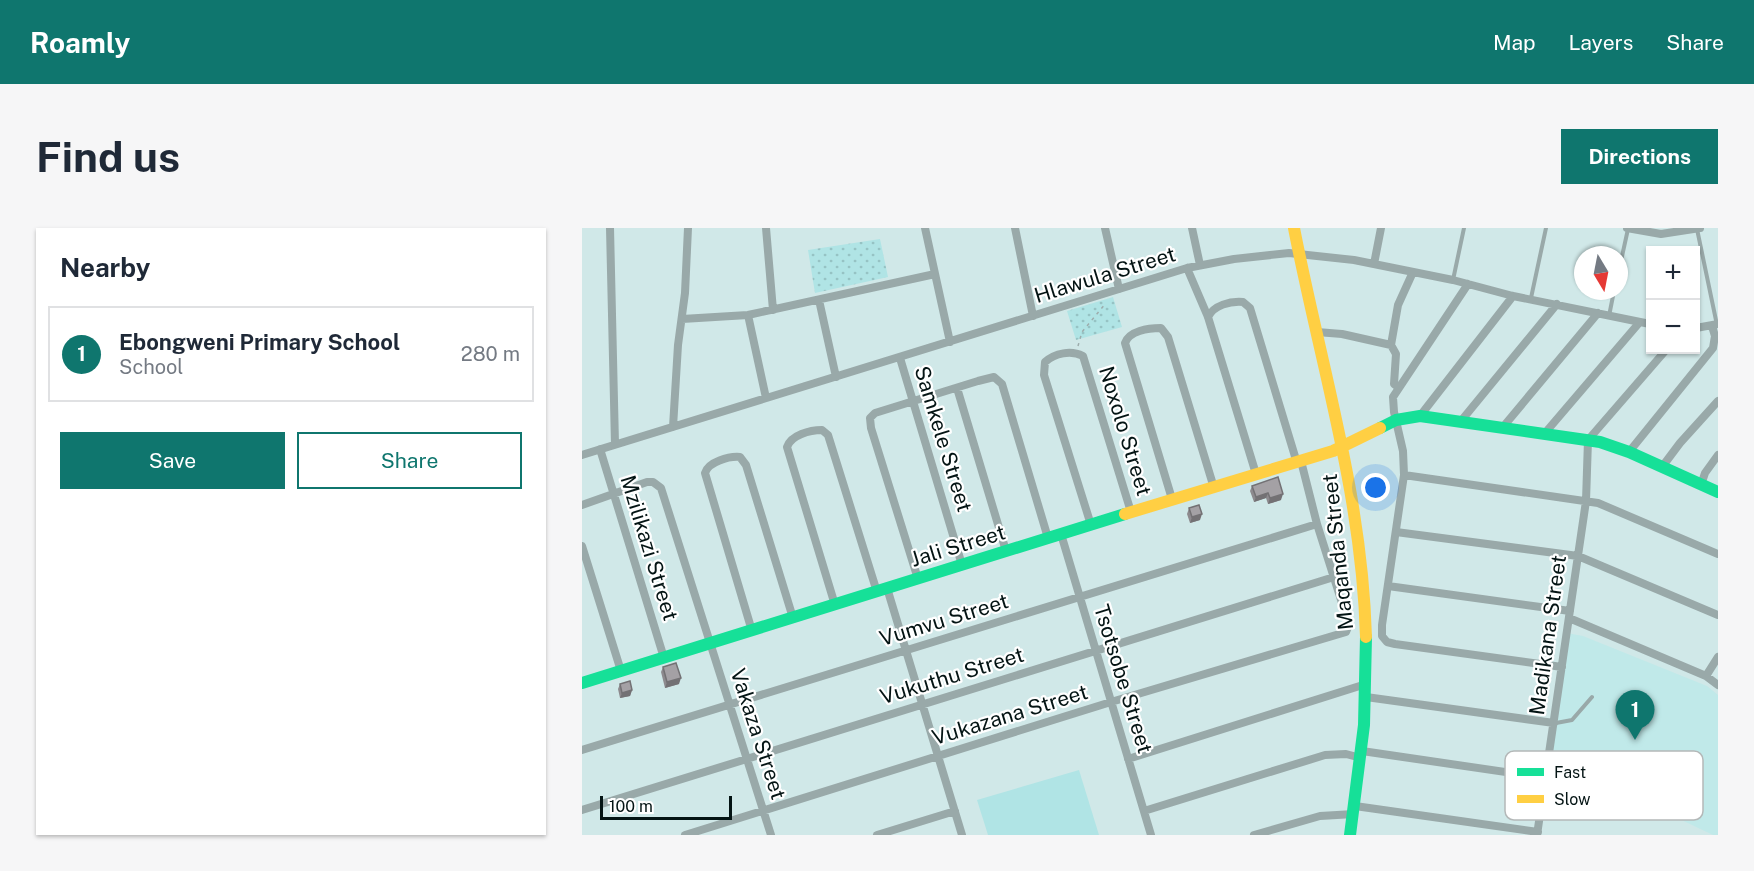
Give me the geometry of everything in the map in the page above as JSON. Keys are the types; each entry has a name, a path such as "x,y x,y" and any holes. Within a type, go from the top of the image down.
{"street":[{"path":"610,228 615,444"},
{"path":"673,427 688,228"},
{"path":"766,228 774,310"},
{"path":"925,228 950,342"},
{"path":"1015,228 1033,316"},
{"path":"1105,228 1115,290"},
{"path":"1192,228 1200,264"},
{"path":"1374,264 1381,228"},
{"path":"1627,228 1655,234 1698,228"},
{"name":"Maqanda Street","path":"1294,230 1345,447 1364,584 1366,697 1350,835"},
{"name":"Hlawula Street","path":"582,455 1200,264 1289,253 1374,264 1646,324"},
{"path":"1187,268 1208,317 1256,474"},
{"path":"1398,387 1394,384 1396,354 1391,345 1398,305 1413,272"},
{"path":"682,319 748,315 935,274"},
{"path":"1468,284 1398,387 1393,401 1403,451 1404,475 1382,632 1384,639 1388,642 1562,667"},
{"path":"1420,416 1513,296"},
{"path":"819,300 836,378"},
{"path":"1208,317 1212,310 1225,304 1243,302 1250,308 1334,577"},
{"path":"1461,421 1557,304"},
{"path":"1503,426 1598,313"},
{"path":"748,315 766,398"},
{"path":"1545,433 1639,323"},
{"path":"1629,452 1713,348 1716,325 1700,327"},
{"path":"1172,499 1125,343 1131,334 1149,329 1161,328 1168,337 1214,488"},
{"path":"1317,333 1342,334 1391,345"},
{"name":"Noxolo Street","path":"1091,525 1043,369 1045,362 1050,358 1067,353 1083,356 1131,512"},
{"path":"1588,440 1663,354"},
{"name":"Samkele Street","path":"900,358 962,565"},
{"path":"918,579 870,421 871,416 875,413 991,377 997,378 1002,384 1048,538"},
{"path":"957,388 1006,551"},
{"path":"1662,466 1718,401"},
{"name":"Jali Street","path":"582,683 1172,499 1299,462 1345,447 1396,420 1420,416 1503,426 1588,440 1629,452 1718,492"},
{"path":"835,605 788,447 793,438 822,430 828,433 905,651 963,835"},
{"name":"Madikana Street","path":"1550,751 1586,501 1588,440"},
{"name":"Mzilikazi Street","path":"600,449 664,658"},
{"path":"1701,484 1705,473 1718,455"},
{"path":"752,631 705,473 706,468 712,464 731,457 740,457 746,465 793,618"},
{"path":"1404,475 1586,501 1607,507 1718,554"},
{"name":"Vakaza Street","path":"582,505 647,482 652,482 661,488 771,835"},
{"name":"Vumvu Street","path":"582,750 1317,524"},
{"path":"1396,532 1578,556 1718,615"},
{"name":"Tsotsobe Street","path":"1061,534 1152,835"},
{"path":"582,546 621,671"},
{"name":"Vukazana Street","path":"685,835 1111,702 1346,632 1349,625 1334,577"},
{"name":"Vukuthu Street","path":"582,810 1334,577"},
{"path":"1388,586 1569,614 1706,676 1718,685"},
{"path":"1706,676 1718,657"},
{"path":"1128,759 1366,684"},
{"path":"1366,697 1554,723"},
{"path":"1144,811 1325,755 1361,755 1505,773"},
{"path":"1254,835 1320,816 1354,810 1538,834"},
{"path":"877,835 955,811"}],"lane":[{"path":"1453,280 1464,228"},
{"path":"1532,298 1546,228"},
{"path":"1624,246 1627,228"},
{"path":"1698,228 1716,325"},
{"path":"1609,316 1612,300"},
{"path":"1554,723 1569,722 1592,697"}],"path":[{"path":"1076,353 1082,332 1115,290"}],"shaded area":[{"path":"880,239 888,277 815,293 808,250"},
{"path":"1113,297 1122,327 1076,340 1067,311"},
{"path":"1567,633 1583,636 1707,686 1718,695 1718,835 1713,835 1681,820 1703,820 1703,751 1550,751"},
{"path":"1079,770 1099,835 988,835 977,800"}],"building":[{"path":"1278,477 1283,494 1270,498 1268,493 1256,497 1252,486"},
{"path":"1199,505 1202,514 1192,517 1189,508"},
{"path":"676,663 681,678 667,682 663,667"},
{"path":"630,681 632,690 622,693 620,684"}],"traffic: fast":[{"path":"1380,428 1396,420 1420,416 1600,442 1629,452 1718,492"},
{"path":"582,683 1125,514"},
{"path":"1350,835 1364,725 1366,637"}],"traffic: slow":[{"path":"1294,228 1349,481 1363,584 1366,637"},
{"path":"1125,514 1333,451 1380,428"}],"place":[{"name":"Ebongweni Primary School","path":"1635,740"}]}
